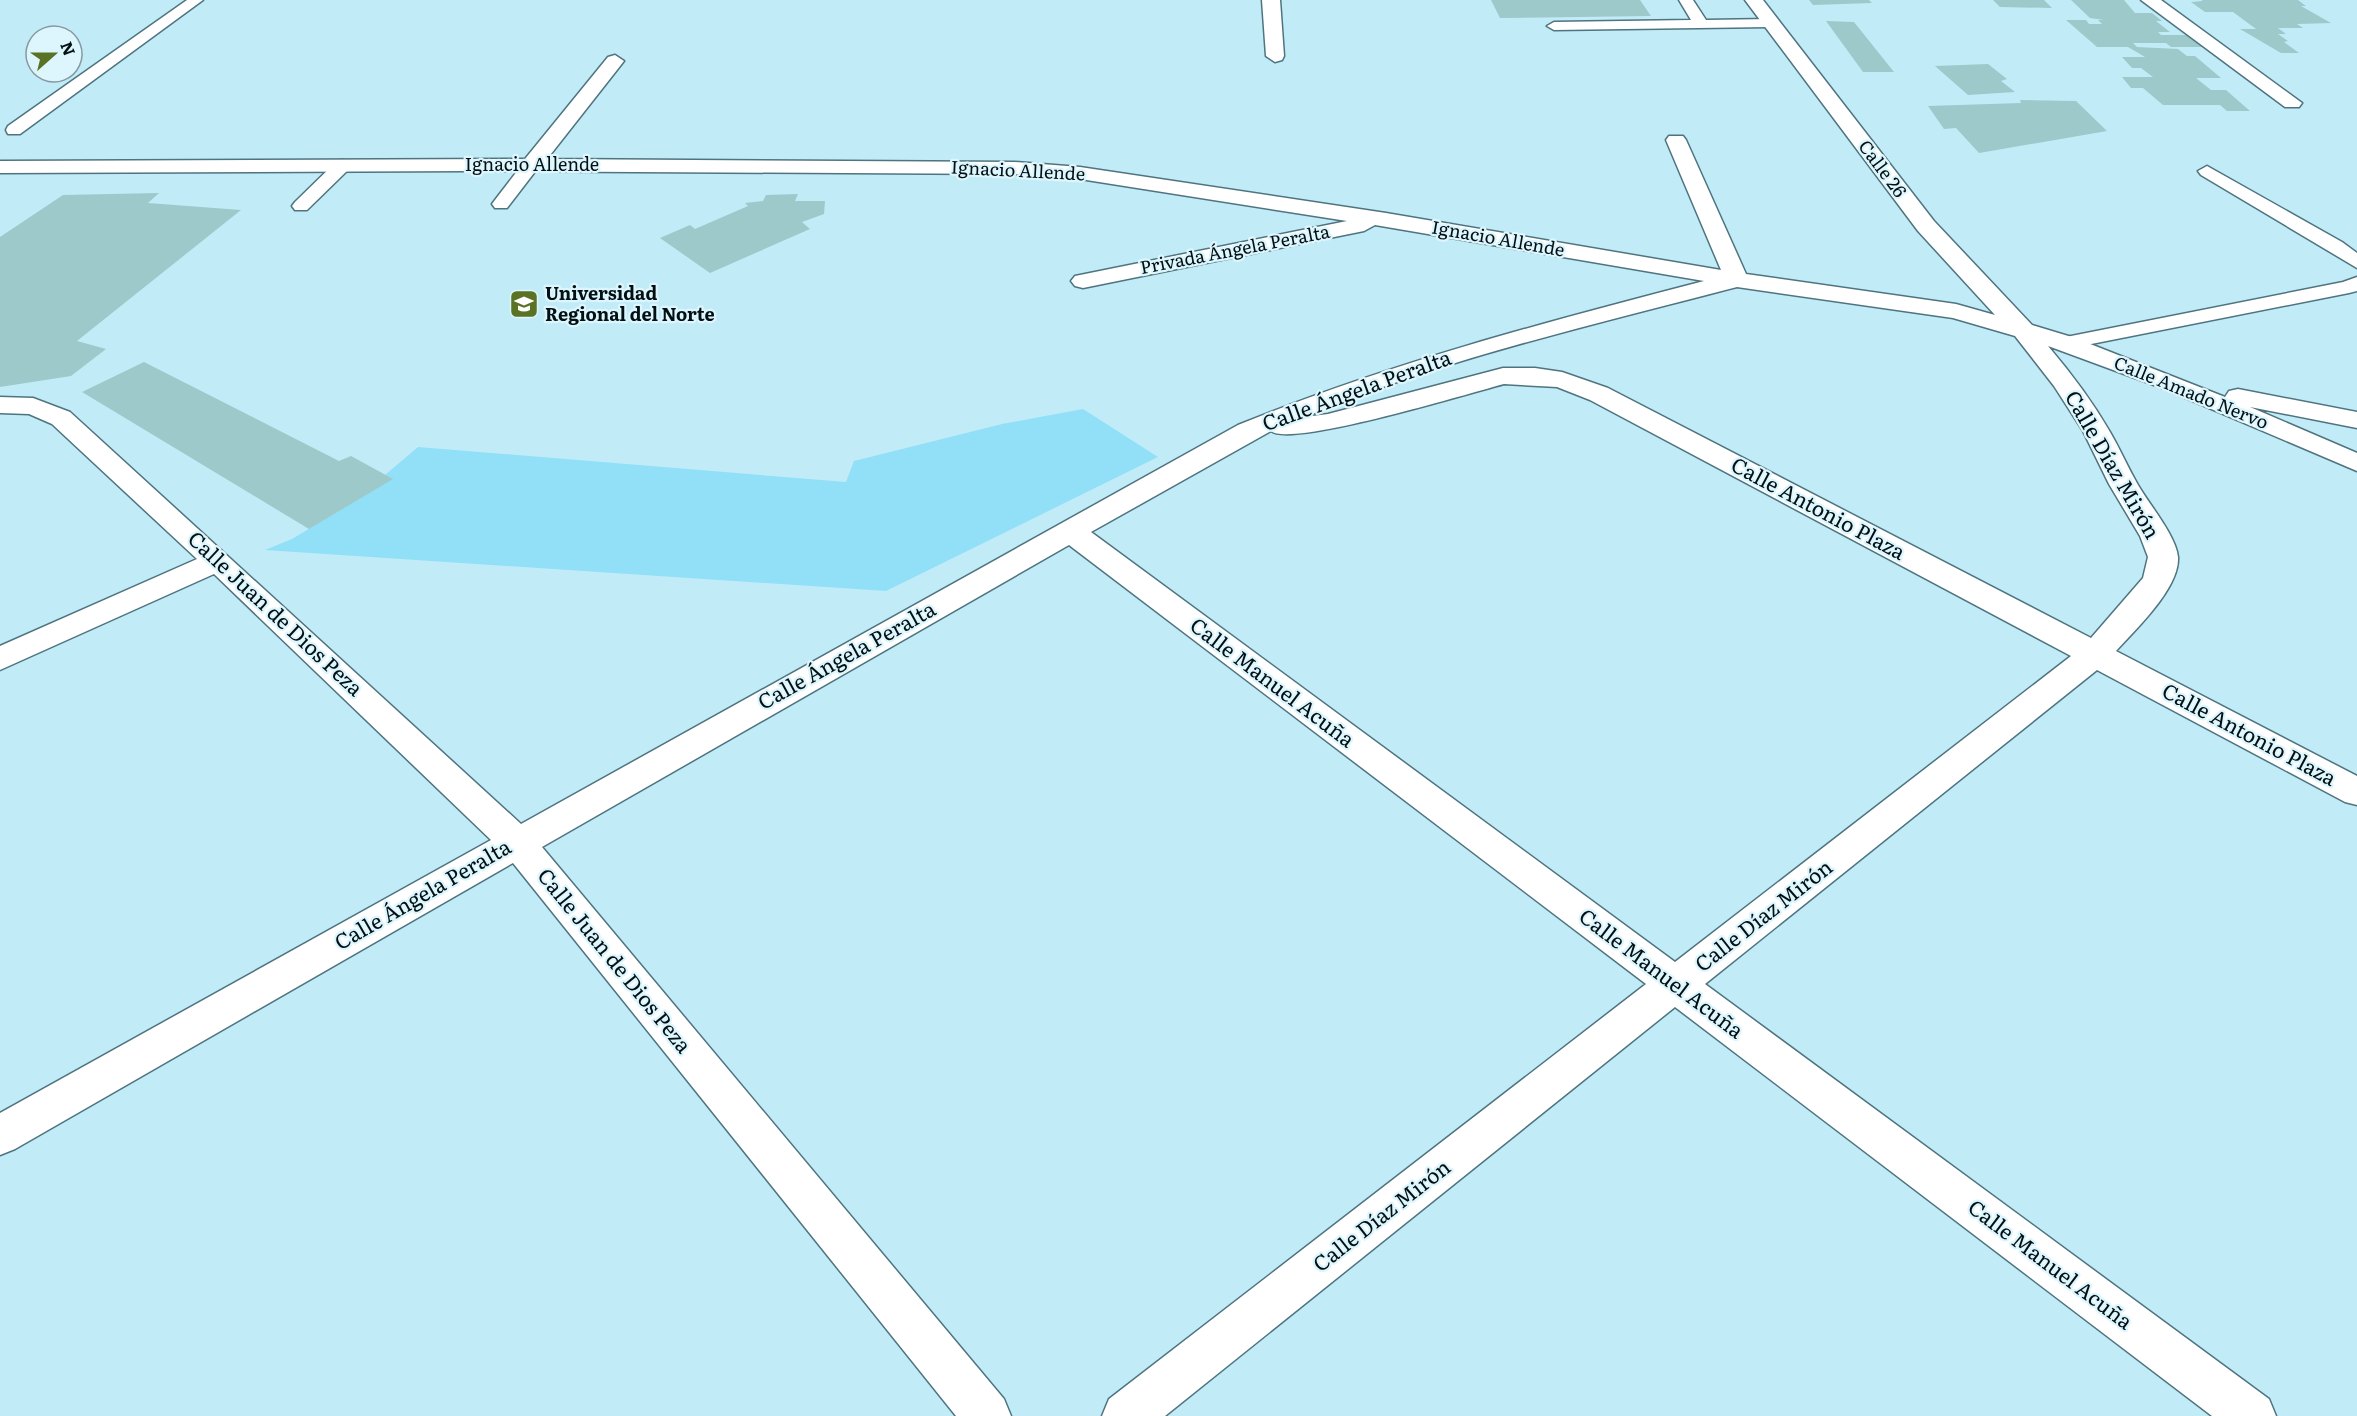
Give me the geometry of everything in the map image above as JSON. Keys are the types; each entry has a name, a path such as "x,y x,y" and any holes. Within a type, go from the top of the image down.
{"street":[{"path":"1270,0 1275,56"},
{"name":"Calle 26","path":"1754,0 1926,226 2022,329"},
{"path":"2150,0 2292,103"},
{"path":"531,165 615,61"},
{"path":"1676,140 1737,280"},
{"name":"Ignacio Allende","path":"0,167 531,165 1015,168 1080,173 1386,220 1737,280 1956,311 2022,329"},
{"name":"Privada Ángela Peralta","path":"1083,281 1386,220"},
{"name":"Calle Ángela Peralta","path":"0,1135 1248,431 1307,405 1398,372 1491,344 1737,280"},
{"name":"Calle Amado Nervo","path":"2022,329 2066,343 2171,383 2357,463"},
{"name":"Calle Díaz Mirón","path":"1126,1416 1676,986 2095,654 2141,604 2158,580 2163,557 2155,536 2080,405 2022,329"},
{"name":"Calle Antonio Plaza","path":"1248,431 1329,422 1503,376 1535,376 1562,380 1599,394 2357,792"},
{"path":"2171,383 2357,420"},
{"name":"Calle Juan de Dios Peza","path":"0,405 33,406 61,418 218,561 517,842 987,1416"},
{"name":"Calle Manuel Acuña","path":"1070,531 2252,1416"},
{"path":"0,659 218,561"}],"lane":[{"path":"14,130 196,0"},
{"path":"1686,0 1701,24"},
{"path":"1554,26 1770,23"},
{"path":"301,206 344,165"},
{"path":"501,204 531,165"},
{"path":"2207,171 2335,246 2357,262"},
{"path":"2066,343 2349,287 2357,283"}],"shaded area":[{"path":"1083,409 1158,457 886,591 265,550 292,539 392,479 385,475 418,447 846,482 854,461 1002,424"}],"building":[{"path":"1491,0 1640,0 1651,16 1500,18"},
{"path":"1809,0 1869,0 1872,3 1813,5"},
{"path":"1993,0 2044,0 2052,8 2000,7"},
{"path":"2071,0 2124,0 2135,13 2152,13 2162,21 2156,21 2170,32 2158,32 2161,35 2186,35 2202,47 2171,47 2166,43 2133,43 2137,47 2178,49 2187,56 2195,56 2221,78 2196,78 2211,90 2226,90 2250,111 2227,111 2220,105 2163,105 2143,88 2131,88 2122,77 2153,77 2141,68 2132,68 2122,57 2145,57 2128,47 2097,47 2066,20 2086,20 2089,24 2102,24 2098,20 2104,20 2090,18"},
{"path":"2201,0 2298,0 2306,6 2301,6 2331,23 2297,24 2303,28 2278,28 2286,34 2278,34 2288,41 2284,42 2299,53 2281,53 2240,29 2256,29 2233,12 2205,12 2191,2 2203,1"},
{"path":"1826,21 1854,22 1894,72 1863,72"},
{"path":"1988,64 2007,79 2001,81 2015,92 1968,95 1935,66"},
{"path":"2020,100 2076,101 2107,131 1979,153 1956,128 1944,129 1928,106 2021,103"},
{"path":"159,193 148,203 241,210 77,341 106,349 71,376 0,387 0,237 63,195"},
{"path":"798,194 795,201 825,201 824,214 802,222 810,229 710,273 660,238 690,225 695,229 748,206 745,203 763,201 766,195"},
{"path":"144,362 339,461 351,456 393,479 309,529 82,392"}],"place":[{"name":"Universidad Regional del Norte","path":"524,304"}]}
